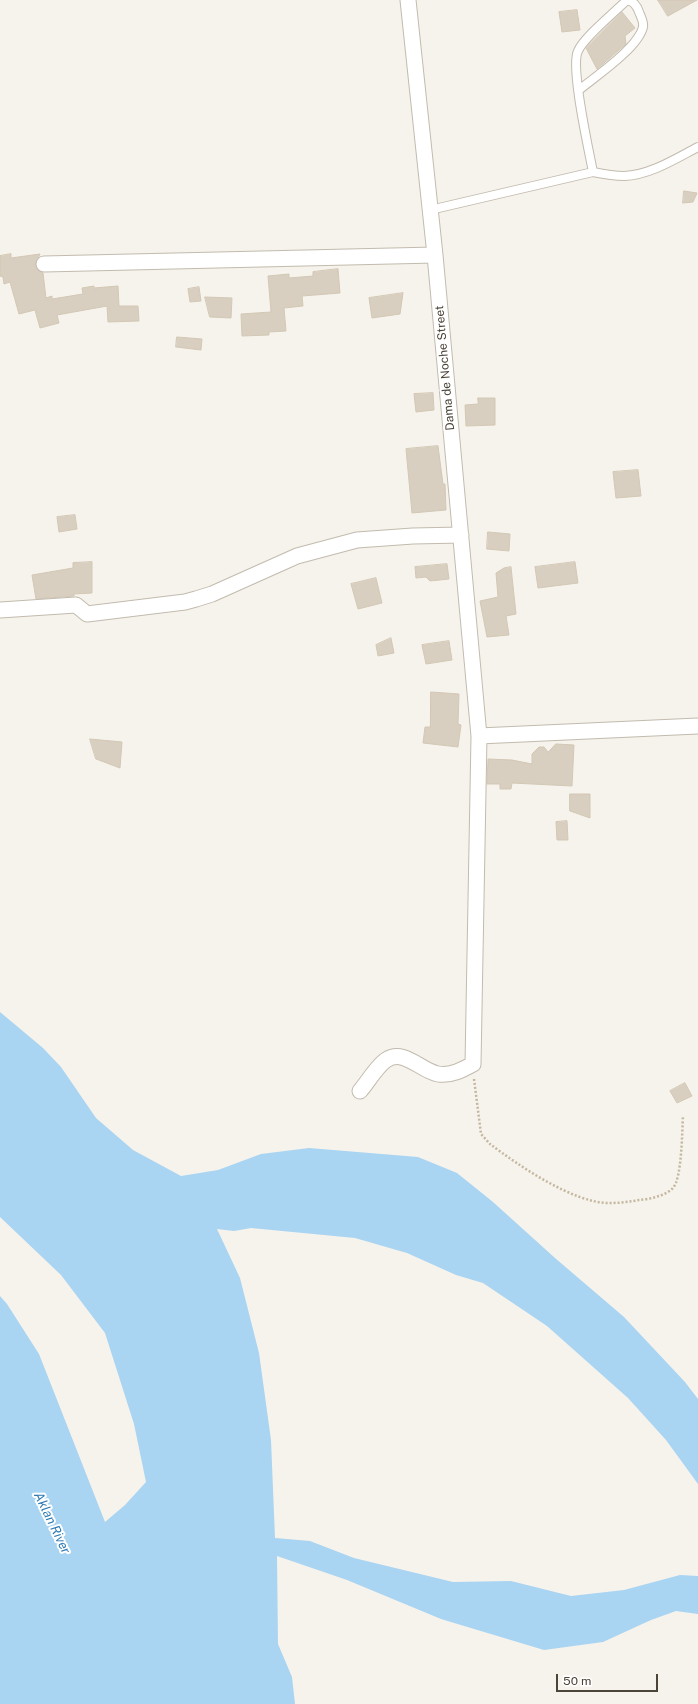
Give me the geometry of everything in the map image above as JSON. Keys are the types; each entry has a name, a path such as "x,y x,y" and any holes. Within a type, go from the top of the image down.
{"street":[{"name":"Dama de Noche Street","path":"408,0 435,255 479,736 473,1064"},
{"path":"44,264 435,255"},
{"path":"0,610 76,605 87,614 185,602 212,594 297,556 357,540 413,536 460,535"},
{"path":"479,736 698,726"},
{"path":"360,1091 386,1060 394,1056 410,1059 434,1073 439,1074 456,1073 473,1064"}],"lane":[{"path":"579,90 628,50 641,31 643,20 636,5 632,1 627,0 583,42 577,51 576,66 579,90 593,172"},
{"path":"430,210 593,172 623,176 640,174 676,160 698,147"}],"path":[{"path":"473,1064 481,1134 500,1151 551,1184 564,1191 595,1200 608,1203 648,1199 673,1188 678,1177 683,1116"}],"water":[{"name":"Aklan River","path":"0,1012 43,1048 61,1067 96,1118 133,1150 181,1176 218,1170 261,1154 309,1148 418,1157 457,1173 493,1202 624,1317 685,1382 698,1399 698,1484 666,1440 628,1398 547,1326 483,1283 456,1275 407,1253 355,1238 251,1228 234,1231 217,1229 240,1278 259,1353 271,1440 275,1538 310,1541 354,1558 453,1582 511,1581 571,1596 624,1590 680,1575 698,1576 698,1614 676,1611 651,1620 603,1642 544,1650 441,1619 347,1580 277,1556 278,1644 292,1677 295,1704 0,1704 0,1296 7,1304 39,1354 105,1522 125,1505 146,1482 134,1424 105,1333 61,1275 0,1217"}],"building":[{"path":"658,0 697,0 668,16"},
{"path":"577,10 580,30 562,32 559,12"},
{"path":"622,12 635,28 625,36 626,44 597,69 586,48"},
{"path":"684,191 697,193 693,202 683,203"},
{"path":"11,254 11,258 40,254 35,265 37,269 43,273 46,298 52,296 52,299 83,294 82,288 94,286 94,288 118,286 119,306 138,306 139,321 108,322 107,306 57,315 59,323 40,328 35,310 19,314 10,282 4,284 3,277 0,276 0,256"},
{"path":"338,269 340,293 302,296 303,306 284,308 286,331 269,332 269,335 242,336 241,314 271,312 268,276 289,274 289,278 313,276 313,272"},
{"path":"199,287 201,301 190,302 188,289"},
{"path":"403,293 400,314 372,318 369,298"},
{"path":"205,297 232,298 231,318 210,317"},
{"path":"177,337 202,339 201,350 176,347"},
{"path":"433,393 434,410 416,412 414,394"},
{"path":"478,398 495,398 495,425 466,426 465,405 478,404"},
{"path":"438,446 443,484 445,484 446,510 412,513 406,449"},
{"path":"638,470 641,496 616,498 613,472"},
{"path":"75,515 77,529 59,532 57,517"},
{"path":"488,532 510,534 509,551 487,549"},
{"path":"92,562 92,593 36,599 32,575 73,568 73,563"},
{"path":"575,562 578,583 538,588 535,567"},
{"path":"447,564 449,579 430,581 426,577 416,578 415,567"},
{"path":"511,567 516,614 506,616 509,635 487,637 480,601 498,597 496,573 504,568"},
{"path":"376,578 382,603 358,609 351,584"},
{"path":"391,638 394,653 378,656 376,645"},
{"path":"449,641 452,660 426,664 422,645"},
{"path":"431,692 459,694 458,724 461,725 458,747 423,743 425,727 430,727"},
{"path":"90,739 122,742 120,768 96,759"},
{"path":"556,744 574,745 572,786 512,783 511,789 500,789 500,784 487,784 488,759 512,760 532,764 532,754 539,747 544,747 548,752"},
{"path":"570,794 590,794 590,818 570,811"},
{"path":"567,821 568,840 557,840 556,822"},
{"path":"685,1083 692,1096 677,1103 670,1091"}]}
